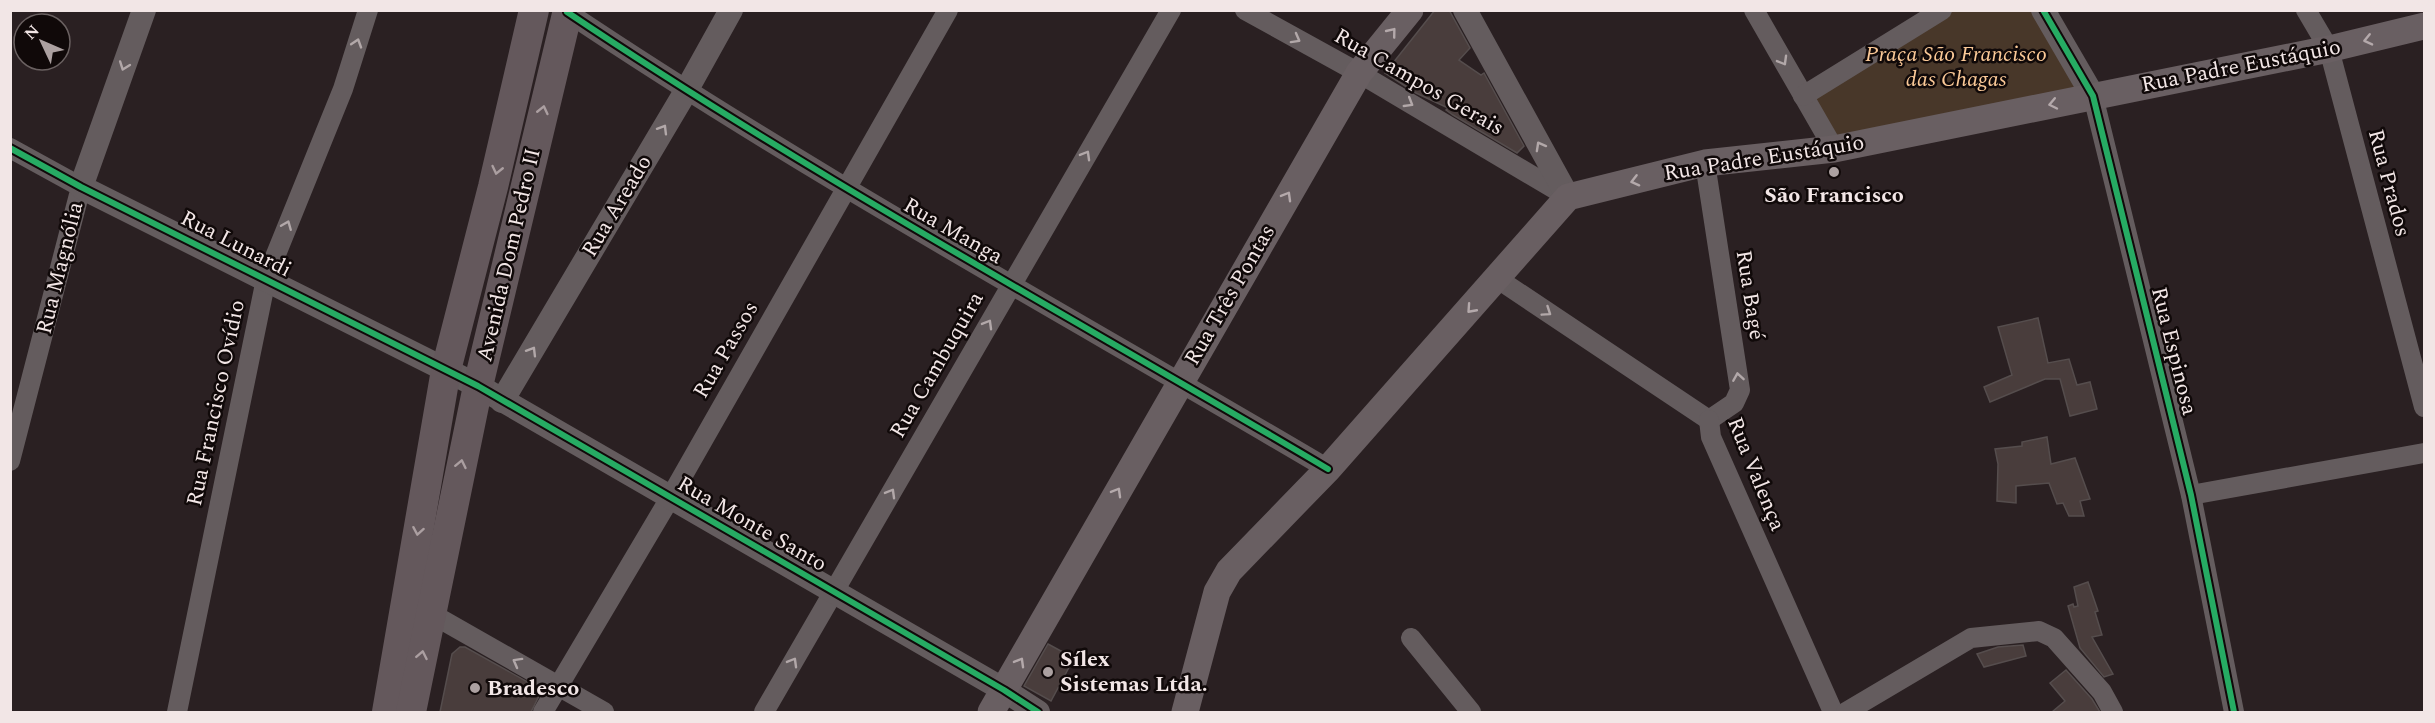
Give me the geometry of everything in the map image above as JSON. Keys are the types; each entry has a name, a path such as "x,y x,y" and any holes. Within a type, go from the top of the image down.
{"main road":[{"name":"Avenida Dom Pedro II","path":"387,712 446,369 493,187 534,10"},
{"name":"Rua Três Pontas","path":"998,701 1180,381 1359,74 1410,10"},
{"name":"Avenida Dom Pedro II","path":"411,712 430,613 490,393 567,11"},
{"name":"Rua Padre Eustáquio","path":"1569,197 1705,163 1833,149 2328,49 2424,26"},
{"path":"1185,712 1217,592 1229,571 1328,469 1569,197"}],"street":[{"name":"Rua Magnólia","path":"10,461 81,187 144,10"},
{"name":"Rua Francisco Ovídio","path":"177,712 266,279 343,89 368,10"},
{"name":"Rua Areado","path":"490,393 686,91 731,10"},
{"name":"Rua Passos","path":"543,712 670,498 948,10"},
{"name":"Rua Cambuquira","path":"764,712 1171,10"},
{"name":"Rua Campos Gerais","path":"1245,10 1569,197"},
{"path":"1465,10 1569,197"},
{"path":"1754,10 1833,149"},
{"path":"1803,96 1942,10"},
{"name":"Rua Espinosa","path":"2043,10 2093,96 2192,495 2234,712"},
{"name":"Rua Prados","path":"2306,10 2328,49 2424,407"},
{"name":"Rua Manga","path":"567,11 686,91 846,189 1328,469"},
{"name":"Rua Lunardi","path":"10,148 81,187 446,369"},
{"name":"Rua Bagé","path":"1705,163 1740,390 1734,403 1709,420"},
{"name":"Rua Valença","path":"1498,279 1709,420 1711,437 1833,712"},
{"name":"Rua Monte Santo","path":"446,369 834,592 998,701 1038,712"},
{"path":"2192,495 2424,453"},
{"path":"430,613 604,712"},
{"path":"1846,712 1971,638 2039,631 2054,638 2096,684 2113,712"},
{"path":"1411,638 1471,712"}],"green space":[{"name":"Praça São Francisco das Chagas","path":"2043,10 2093,96 1834,149 1803,96 1942,11"}],"building":[{"path":"1435,10 1449,10 1470,48 1459,60 1481,75 1484,73 1524,146 1517,153 1453,115 1446,110 1448,108 1416,93 1385,73"},
{"path":"2038,318 2048,363 2069,359 2077,385 2090,382 2097,409 2070,416 2060,379 2045,379 1990,402 1984,387 2012,375 1998,327"},
{"path":"2047,437 2051,464 2075,458 2090,499 2080,501 2084,516 2069,516 2063,503 2057,504 2049,483 2016,486 2016,503 1997,501 1998,464 1995,449 2022,446 2022,442"},
{"path":"2088,582 2098,611 2095,612 2102,635 2092,637 2113,674 2104,677 2080,648 2068,606 2073,604 2074,607 2078,606 2074,587"},
{"name":"Sílex Sistemas Ltda.","path":"1048,644 1074,658 1051,701 1024,686"},
{"path":"2023,645 2026,656 1984,667 1977,654 1998,647"},
{"path":"460,647 465,647 542,690 531,712 440,712 452,654"},
{"path":"2066,670 2092,699 2100,712 2052,712 2065,701 2050,683"}],"cycle path":[{"path":"2043,10 2093,96 2191,495 2234,712"},
{"path":"567,12 754,132 944,246 1328,469"},
{"path":"10,148 81,187 478,386 1004,690 1038,712"}],"place":[{"name":"São Francisco","path":"1834,172"},
{"name":"Sílex Sistemas Ltda.","path":"1048,672"},
{"name":"Bradesco","path":"475,688"}]}
